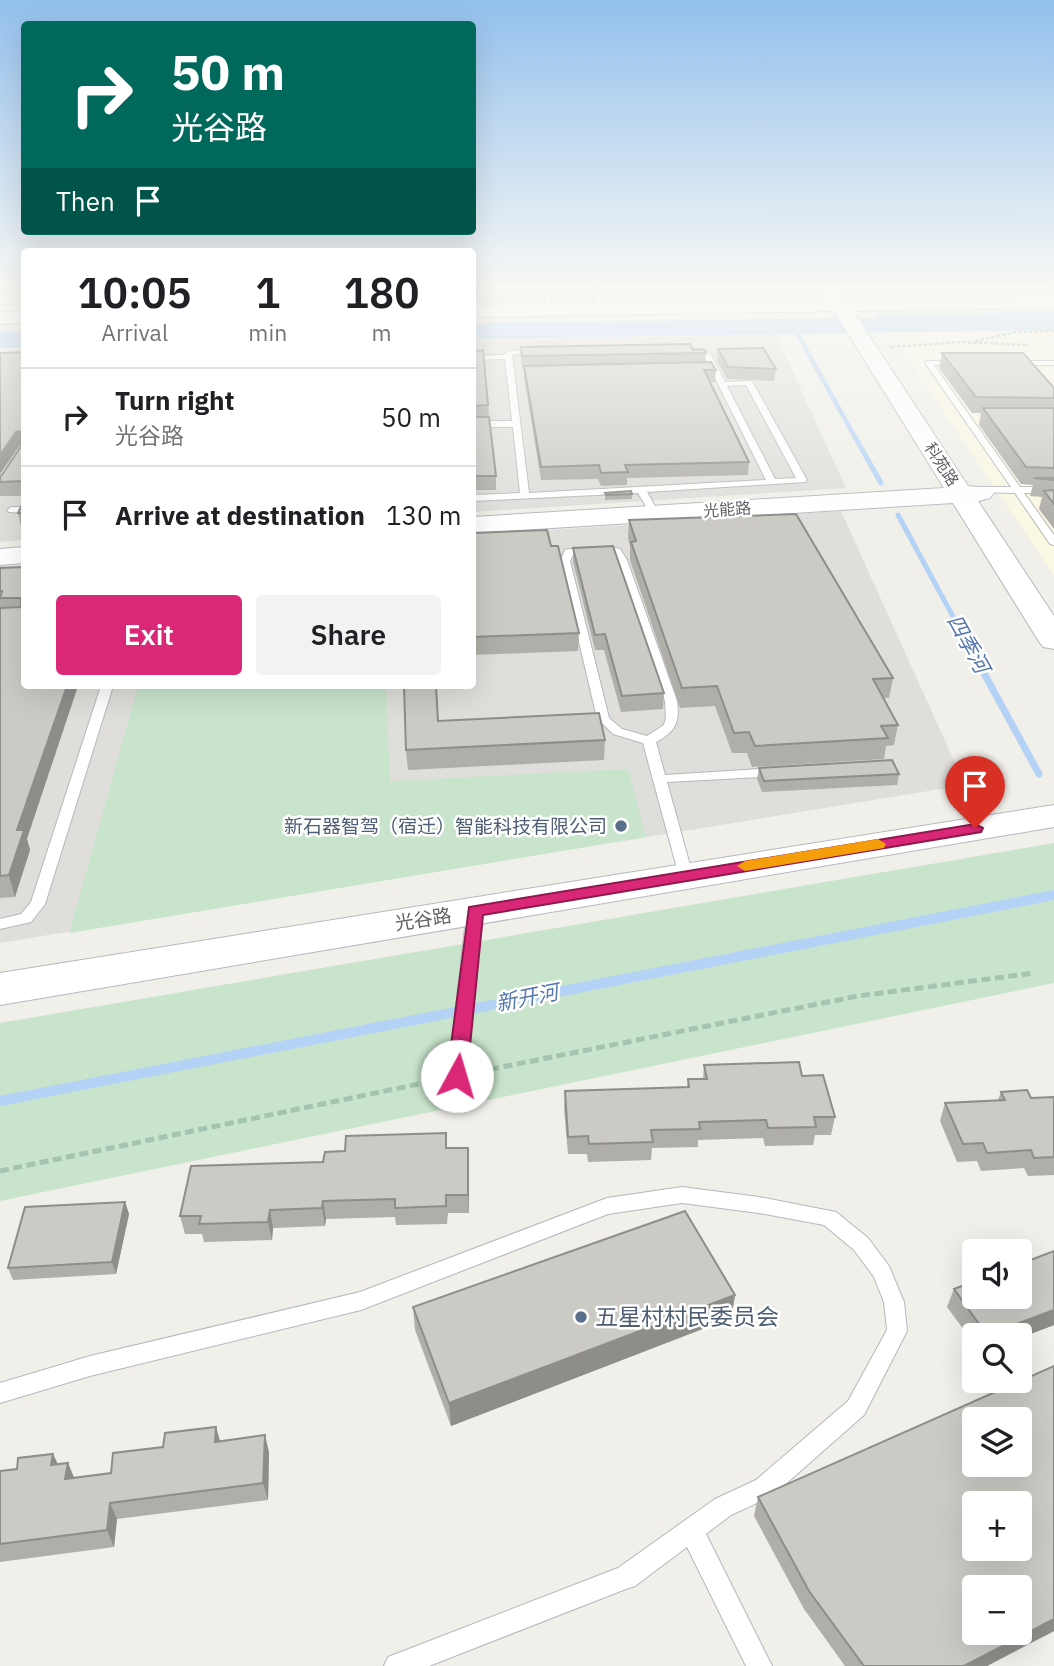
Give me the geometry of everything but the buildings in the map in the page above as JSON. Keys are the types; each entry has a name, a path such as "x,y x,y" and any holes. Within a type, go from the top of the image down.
{"street":[{"name":"科苑路","path":"889,366 973,492 1054,605"},
{"name":"科苑路","path":"973,492 1054,640"},
{"name":"光能路","path":"476,525 973,492"},
{"path":"0,557 21,555"},
{"name":"光谷路","path":"0,989 1054,816"}],"lane":[{"path":"510,366 525,496"},
{"path":"712,366 772,482"},
{"path":"931,366 1054,542"},
{"path":"700,369 713,369"},
{"path":"510,373 524,372"},
{"path":"476,498 802,480 749,383 722,384"},
{"path":"968,419 980,419"},
{"path":"476,425 516,424"},
{"path":"640,490 654,513"},
{"path":"973,492 1054,490"},
{"path":"1026,503 1040,503"},
{"path":"12,510 21,510"},
{"path":"615,551 622,560 671,701 674,720 668,731 649,740 624,736 609,727 603,718 565,561 569,552 615,551"},
{"path":"0,924 26,918 38,904 106,689"},
{"path":"649,740 686,876"},
{"path":"659,779 797,771"},
{"path":"457,1076 475,911"},
{"path":"0,1393 90,1366 361,1301 607,1206 682,1195 829,1219 861,1244 882,1272 894,1302 897,1331 856,1408 764,1488 723,1507 626,1577 397,1666"},
{"path":"692,1531 759,1666"}],"path":[{"path":"0,1171 858,996 1034,973"}],"shaded area":[{"path":"0,366 21,366 21,540 0,542"},
{"path":"476,366 790,366 846,488 476,512"},
{"path":"913,366 1054,366 1054,576"},
{"path":"841,511 965,785 0,943 0,566 21,565 21,689 476,689 476,535"}],"green space":[{"path":"137,689 386,689 390,781 628,769 646,837 69,933"},
{"path":"1054,843 1054,983 0,1201 0,1023"}],"waterway":[{"name":"四季河","path":"815,366 856,439"},
{"name":"四季河","path":"855,437 881,483"},
{"name":"四季河","path":"898,515 963,635"},
{"name":"四季河","path":"962,633 1039,774"},
{"name":"新开河","path":"0,1101 1054,895"}],"slow traffic":[{"path":"745,866 878,844"}],"place":[{"name":"新石器智驾（宿迁）智能科技有限公司","path":"621,826"},
{"name":"五星村村民委员会","path":"581,1317"}],"route":[{"path":"457,1076 475,911 975,828"}]}
